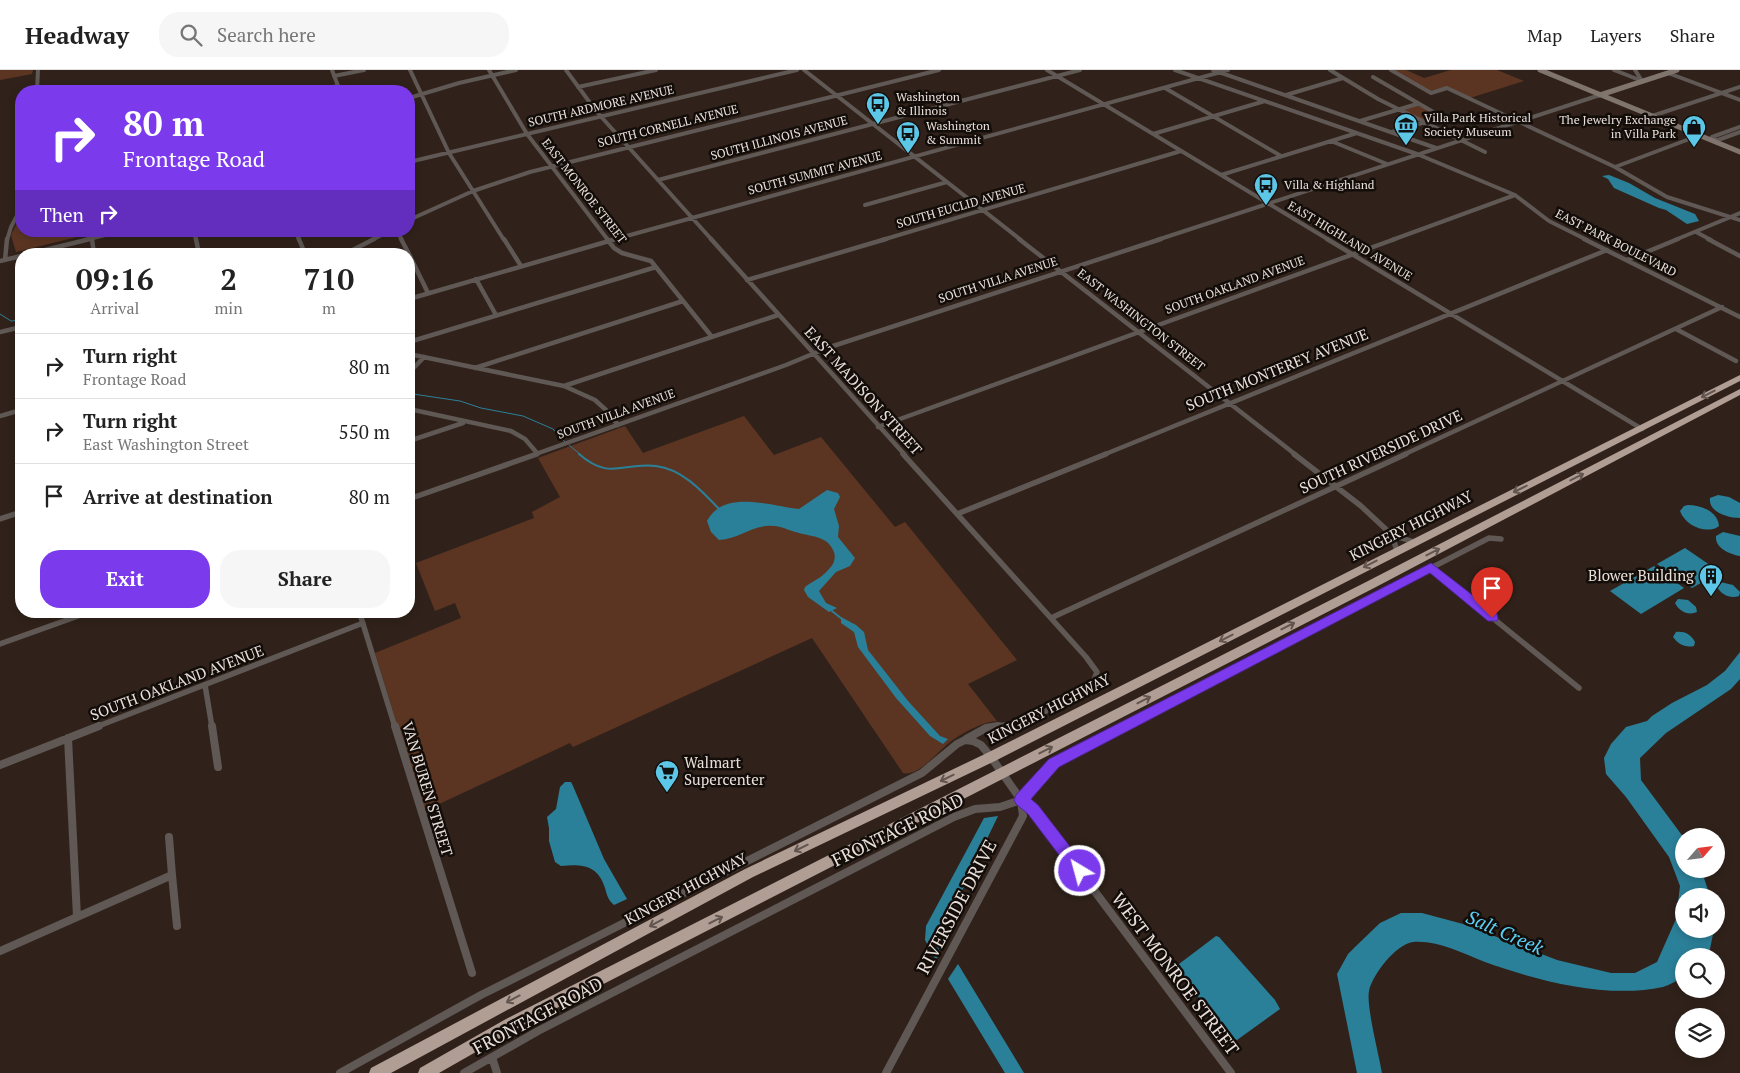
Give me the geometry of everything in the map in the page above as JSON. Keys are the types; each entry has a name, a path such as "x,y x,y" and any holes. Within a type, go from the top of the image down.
{"highway":[{"name":"KINGERY HIGHWAY","path":"376,1073 749,873 991,757 1740,378"},
{"path":"425,1073 511,1024 1003,773 1740,392"}],"main road":[{"path":"1540,70 1740,152"},
{"path":"1600,94 1677,70"}],"street":[{"path":"37,85 38,70"},
{"path":"332,70 338,85"},
{"path":"334,76 364,70"},
{"path":"410,70 449,153 521,266"},
{"path":"489,70 527,134"},
{"path":"415,96 516,70"},
{"name":"EAST MADISON STREET","path":"566,70 600,116 1094,667 1097,676 1092,684"},
{"path":"578,87 656,70"},
{"name":"SOUTH ARDMORE AVENUE","path":"415,161 797,70"},
{"name":"EAST WASHINGTON STREET","path":"804,70 1361,506 1392,534 1414,542"},
{"name":"SOUTH CORNELL AVENUE","path":"415,217 473,190 551,166 939,70"},
{"name":"EAST HIGHLAND AVENUE","path":"1047,70 1642,429"},
{"name":"SOUTH ILLINOIS AVENUE","path":"658,180 1080,70"},
{"name":"EAST PARK BOULEVARD","path":"1175,70 1417,154 1515,195 1549,221 1740,317"},
{"path":"1213,70 1436,148"},
{"name":"SOUTH SUMMIT AVENUE","path":"415,296 691,217 1228,70"},
{"path":"1330,70 1398,110 1485,152"},
{"path":"1391,70 1431,93 1447,88 1614,167 1667,197 1740,220"},
{"path":"1614,70 1642,81"},
{"path":"1635,70 1642,81"},
{"path":"1668,73 1740,100"},
{"path":"1373,77 1442,117 1392,132"},
{"path":"1286,95 1343,78"},
{"path":"1652,116 1740,87"},
{"path":"1165,88 1281,156"},
{"name":"SOUTH VILLA AVENUE","path":"415,497 813,354 1600,94"},
{"path":"1153,134 1265,101"},
{"path":"1360,121 1417,104"},
{"path":"1711,140 1712,137 1740,127"},
{"path":"1711,140 1718,140 1740,132"},
{"path":"1221,175 1357,133"},
{"name":"EAST MONROE STREET","path":"527,134 618,251 649,260 712,337"},
{"path":"1614,167 1700,135"},
{"path":"1331,141 1388,164"},
{"name":"SOUTH EUCLID AVENUE","path":"747,280 1181,151"},
{"path":"865,205 947,182"},
{"name":"SOUTH OAKLAND AVENUE","path":"878,427 1515,195"},
{"path":"1627,260 1740,213"},
{"path":"3,260 8,230 15,218"},
{"path":"1696,232 1740,256"},
{"path":"54,248 99,237"},
{"path":"356,248 377,237"},
{"path":"92,239 93,248"},
{"name":"SOUTH MONTEREY AVENUE","path":"957,514 1607,250"},
{"path":"415,266 428,293"},
{"path":"415,340 656,267"},
{"path":"476,279 496,315"},
{"path":"475,368 683,300"},
{"name":"SOUTH RIVERSIDE DRIVE","path":"1050,618 1722,307"},
{"path":"564,386 778,315"},
{"path":"0,332 15,328"},
{"path":"1676,329 1736,361"},
{"path":"415,355 564,386 600,402 618,425"},
{"path":"415,366 424,357"},
{"path":"415,410 511,431 525,439 537,453"},
{"path":"0,416 15,412"},
{"path":"415,439 466,422"},
{"path":"0,518 15,514"},
{"path":"1392,534 1397,551"},
{"path":"965,740 973,740 981,745 1021,800 1054,763 1489,538 1501,539"},
{"path":"1431,568 1579,688"},
{"path":"0,644 72,618"},
{"name":"VAN BUREN STREET","path":"361,618 472,973"},
{"name":"SOUTH OAKLAND AVENUE","path":"0,765 363,623"},
{"path":"205,685 218,767"},
{"path":"340,1073 489,991 922,773 957,744 986,728 1020,723 1055,707"},
{"path":"68,738 76,917"},
{"name":"FRONTAGE ROAD","path":"464,1073 538,1031 946,821 975,809 1000,807 1021,800"},
{"name":"RIVERSIDE DRIVE","path":"886,1073 1018,827 1023,816 1021,800"},
{"name":"WEST MONROE STREET","path":"1021,800 1033,809 1231,1073"},
{"path":"169,837 177,926"},
{"path":"0,951 172,875"},
{"path":"492,1057 497,1073"}],"shaded area":[{"path":"0,70 33,70 32,74 0,80"},
{"path":"1392,70 1406,70 1424,78 1451,70 1497,70 1524,81 1470,98 1446,87 1430,91"},
{"path":"1416,104 1440,117 1424,122 1400,110"},
{"path":"15,227 15,237 77,237 32,248 15,249 11,235"},
{"path":"744,416 774,455 821,437 895,527 905,522 1017,660 968,684 997,721 980,725 964,733 948,743 930,761 916,771 903,773 812,638 573,747 570,743 424,811 375,653 461,618 455,603 435,611 416,563 534,518 532,512 560,497 538,458 625,426 643,453"}],"water":[{"path":"1609,175 1629,183 1655,198 1695,214 1699,221 1687,224 1666,210 1614,188 1608,179 1602,176"},
{"path":"827,490 838,493 840,497 834,509 839,526 838,537 855,558 850,566 836,572 819,591 826,603 837,608 829,612 808,597 804,590 805,587 824,574 833,563 834,552 824,540 780,527 766,526 732,538 719,540 711,532 707,521 715,511 725,505 737,502 763,503 799,509"},
{"path":"1718,495 1729,497 1740,503 1740,518 1730,517 1712,507 1710,498"},
{"path":"1688,505 1708,510 1715,516 1719,526 1711,529 1700,529 1690,524 1680,511 1684,506"},
{"path":"1723,532 1740,536 1740,556 1731,554 1720,547 1716,536"},
{"path":"1685,548 1723,574 1715,579 1711,577 1692,588 1657,564"},
{"path":"1654,566 1684,588 1641,614 1610,591"},
{"path":"1720,582 1733,585 1740,592 1739,596 1729,597 1721,592 1717,587"},
{"path":"1678,599 1688,600 1696,607 1697,612 1687,613 1681,610 1675,603"},
{"path":"841,617 864,632 868,650 908,701 940,736 948,739 943,744 930,736 896,698 858,647 854,632 841,623"},
{"path":"1676,632 1689,635 1695,642 1694,646 1685,646 1677,642 1673,637"},
{"path":"1740,652 1740,679 1731,689 1666,733 1640,758 1641,780 1677,828 1675,828 1675,873 1669,857 1626,797 1606,774 1604,758 1611,744 1626,727 1647,721 1672,703 1707,685 1725,671"},
{"path":"565,782 571,782 604,859 627,899 614,905 608,897 602,880 594,870 576,865 561,866 555,862 549,841 547,817 556,809 560,787"},
{"path":"998,816 939,939 944,947 939,952 936,960 925,940 926,926 984,818"},
{"path":"1677,878 1704,878 1707,888 1680,888"},
{"path":"1401,913 1422,913 1463,924 1557,960 1611,973 1635,973 1657,962 1675,921 1675,938 1712,938 1710,948 1675,948 1675,982 1663,987 1619,991 1573,986 1527,976 1432,943 1413,942 1406,944 1386,961 1371,984 1369,991 1371,1019 1382,1073 1357,1073 1337,974 1348,954 1380,923"},
{"path":"1216,936 1219,937 1275,1000 1280,1009 1237,1040 1231,1038 1178,971 1179,964"},
{"path":"958,964 1024,1073 1005,1073 948,979"}],"waterway":[{"path":"0,314 11,321 15,321"},
{"path":"415,394 460,401 481,408 523,416 553,429 565,442"},
{"path":"569,445 581,455"},
{"path":"579,454 599,467 608,469 644,465 674,471 691,482 719,509"},
{"path":"832,611 842,619"}],"place":[{"name":"Washington & Illinois","path":"878,125"},
{"name":"Villa Park Historical Society Museum","path":"1406,146"},
{"name":"The Jewelry Exchange in Villa Park","path":"1694,148"},
{"name":"Washington & Summit","path":"908,154"},
{"name":"Villa & Highland","path":"1266,206"},
{"name":"Blower Building","path":"1711,597"},
{"name":"Walmart Supercenter","path":"667,793"}],"route":[{"path":"1080,871 1033,809 1021,800 1054,763 1431,568 1492,618"}],"water label":[{"name":"Salt Creek","path":"1505,932"}]}
